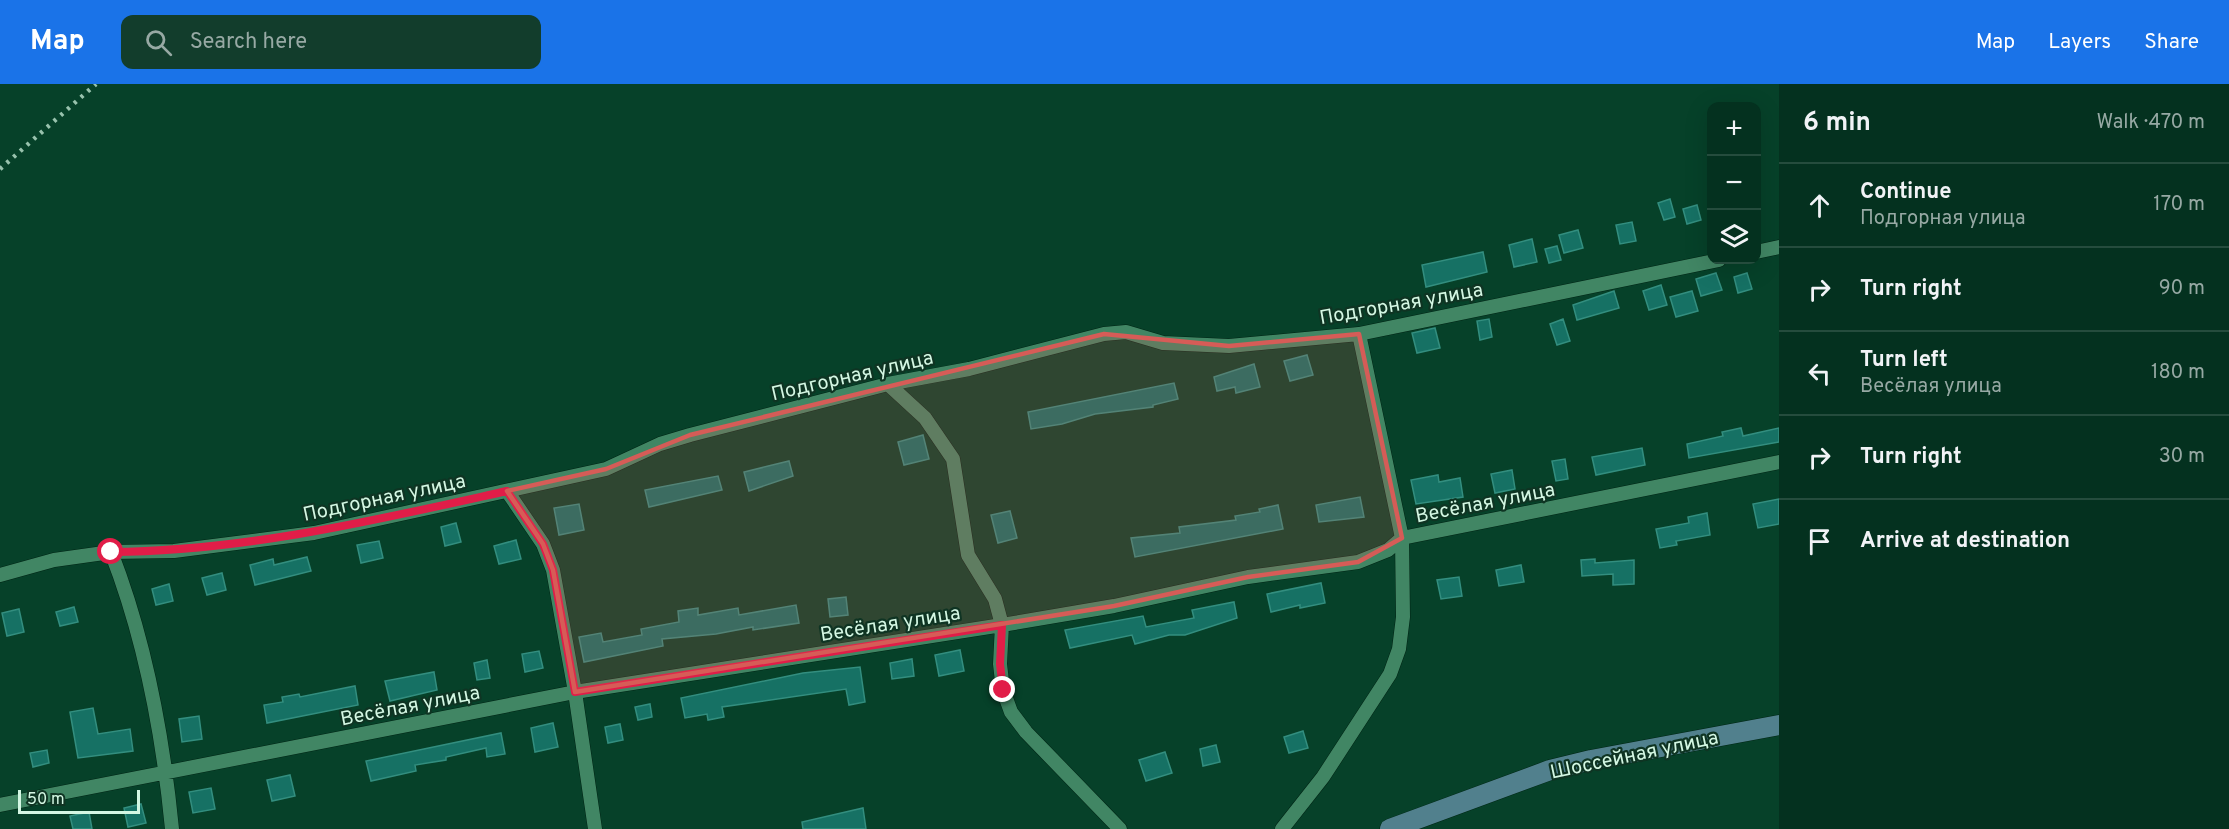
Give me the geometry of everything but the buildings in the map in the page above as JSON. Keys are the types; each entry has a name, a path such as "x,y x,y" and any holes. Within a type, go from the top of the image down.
{"main road":[{"name":"Шоссейная улица","path":"1390,829 1550,770 1591,760 1779,726"}],"street":[{"path":"1761,251 1779,247"},
{"name":"Подгорная улица","path":"0,575 54,560 111,552 174,551 314,533 507,491 606,469 649,449 690,435 888,384 969,369 1104,334 1126,332 1163,343 1229,346 1359,334 1707,262"},
{"path":"1282,829 1323,777 1390,674 1399,649 1403,617 1402,538 1359,334"},
{"path":"888,384 925,418 953,459 968,555 994,599 1002,625 1000,664 1003,690 1011,712 1026,732 1120,829"},
{"name":"Весёлая улица","path":"0,806 575,692 1002,625 1114,606 1248,577 1358,562 1388,550 1402,538 1779,462"},
{"path":"507,491 543,544 553,570 575,692 595,829"},
{"path":"111,552 130,600 166,773 172,829"}],"highlighted area":[{"path":"1104,334 1229,346 1359,334 1402,538 1358,562 1248,577 1114,606 575,692 553,570 543,544 507,491 606,469 690,435"}],"railway":[{"path":"0,169 96,84"}],"route":[{"path":"111,552 174,551 314,533 507,491 543,544 553,570 575,692 1002,625 1000,664 1003,690"}]}
